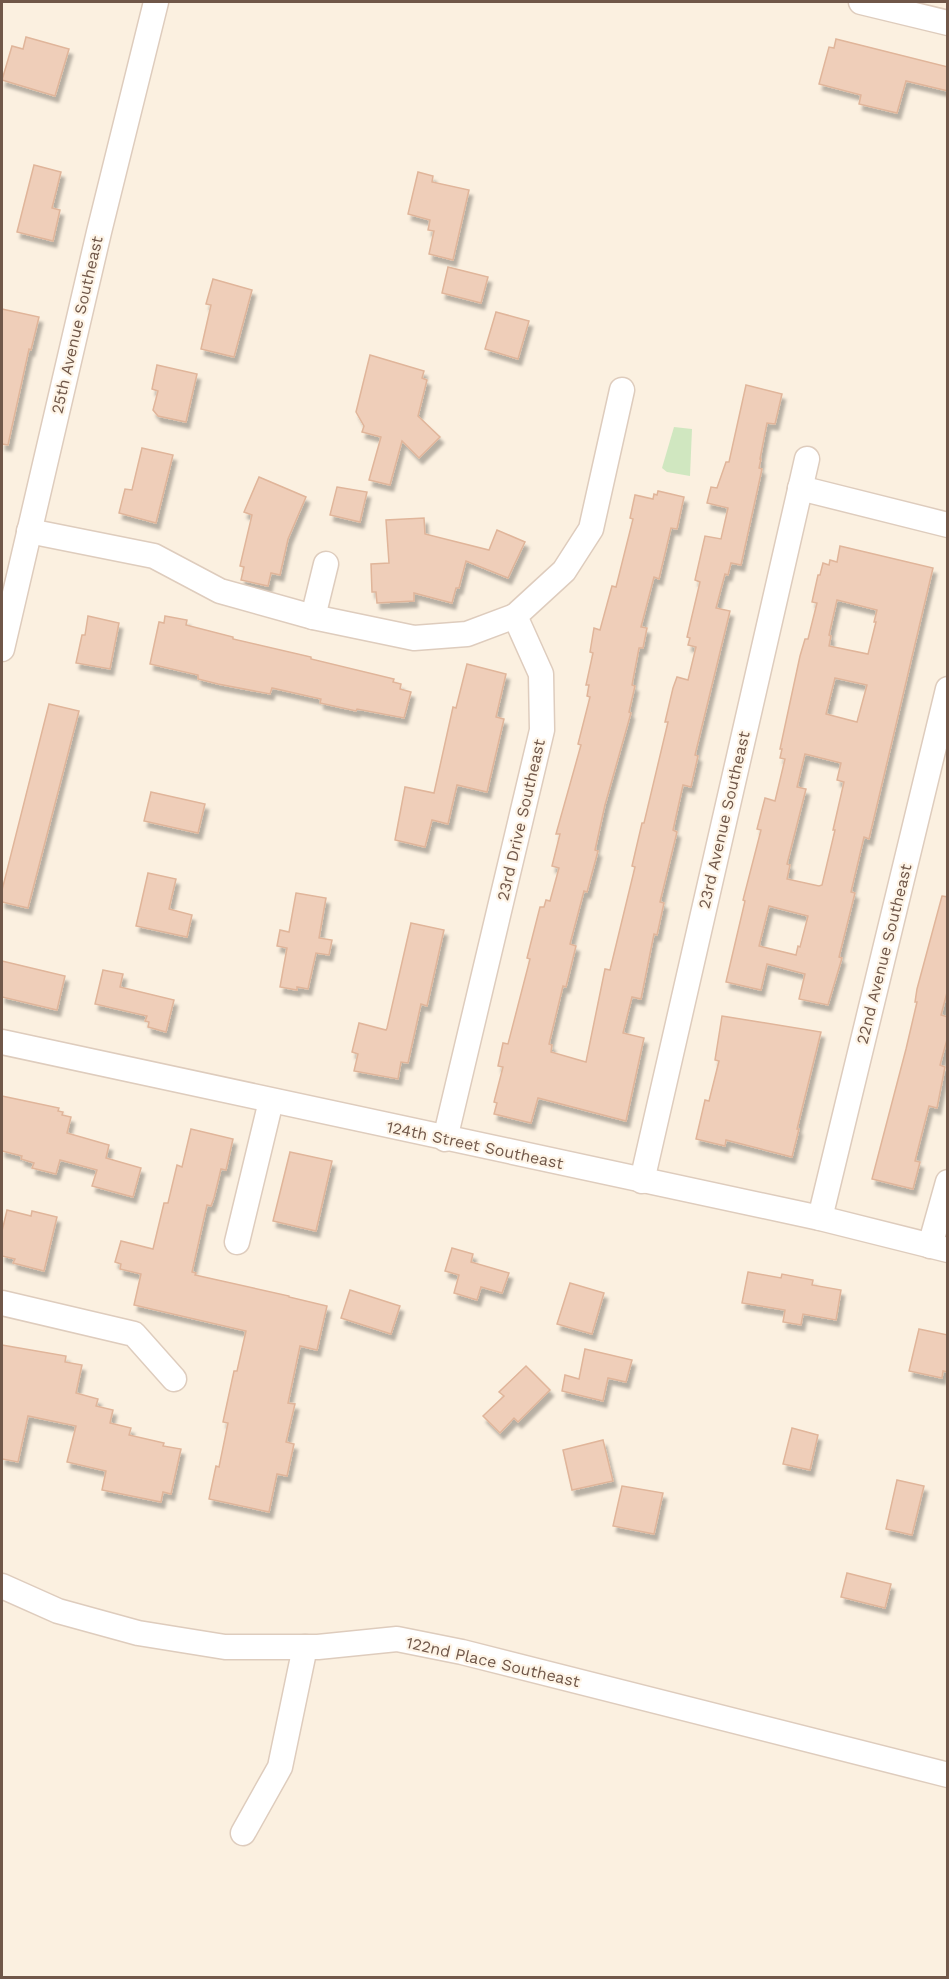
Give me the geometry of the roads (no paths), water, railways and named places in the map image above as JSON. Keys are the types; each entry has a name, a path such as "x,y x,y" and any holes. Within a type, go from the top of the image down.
{"street":[{"name":"25th Avenue Southeast","path":"2,649 102,220 156,2"},
{"path":"861,2 948,23"},
{"path":"29,531 154,556 220,591 314,617 414,638 467,633 514,616 564,571 591,529 622,390"},
{"name":"23rd Avenue Southeast","path":"642,1181 807,459"},
{"path":"801,488 948,525"},
{"path":"314,617 326,564"},
{"name":"23rd Drive Southeast","path":"445,1139 542,730 541,674 514,616"},
{"name":"22nd Avenue Southeast","path":"820,1218 948,689"},
{"name":"124th Street Southeast","path":"2,1042 820,1218 939,1248"},
{"path":"237,1242 271,1101"},
{"path":"939,1248 948,1182"},
{"path":"2,1303 134,1334 174,1379"},
{"name":"122nd Place Southeast","path":"2,1586 58,1611 138,1633 225,1647 304,1647 397,1639 462,1652 948,1775"},
{"path":"243,1833 280,1767 304,1647"}]}
